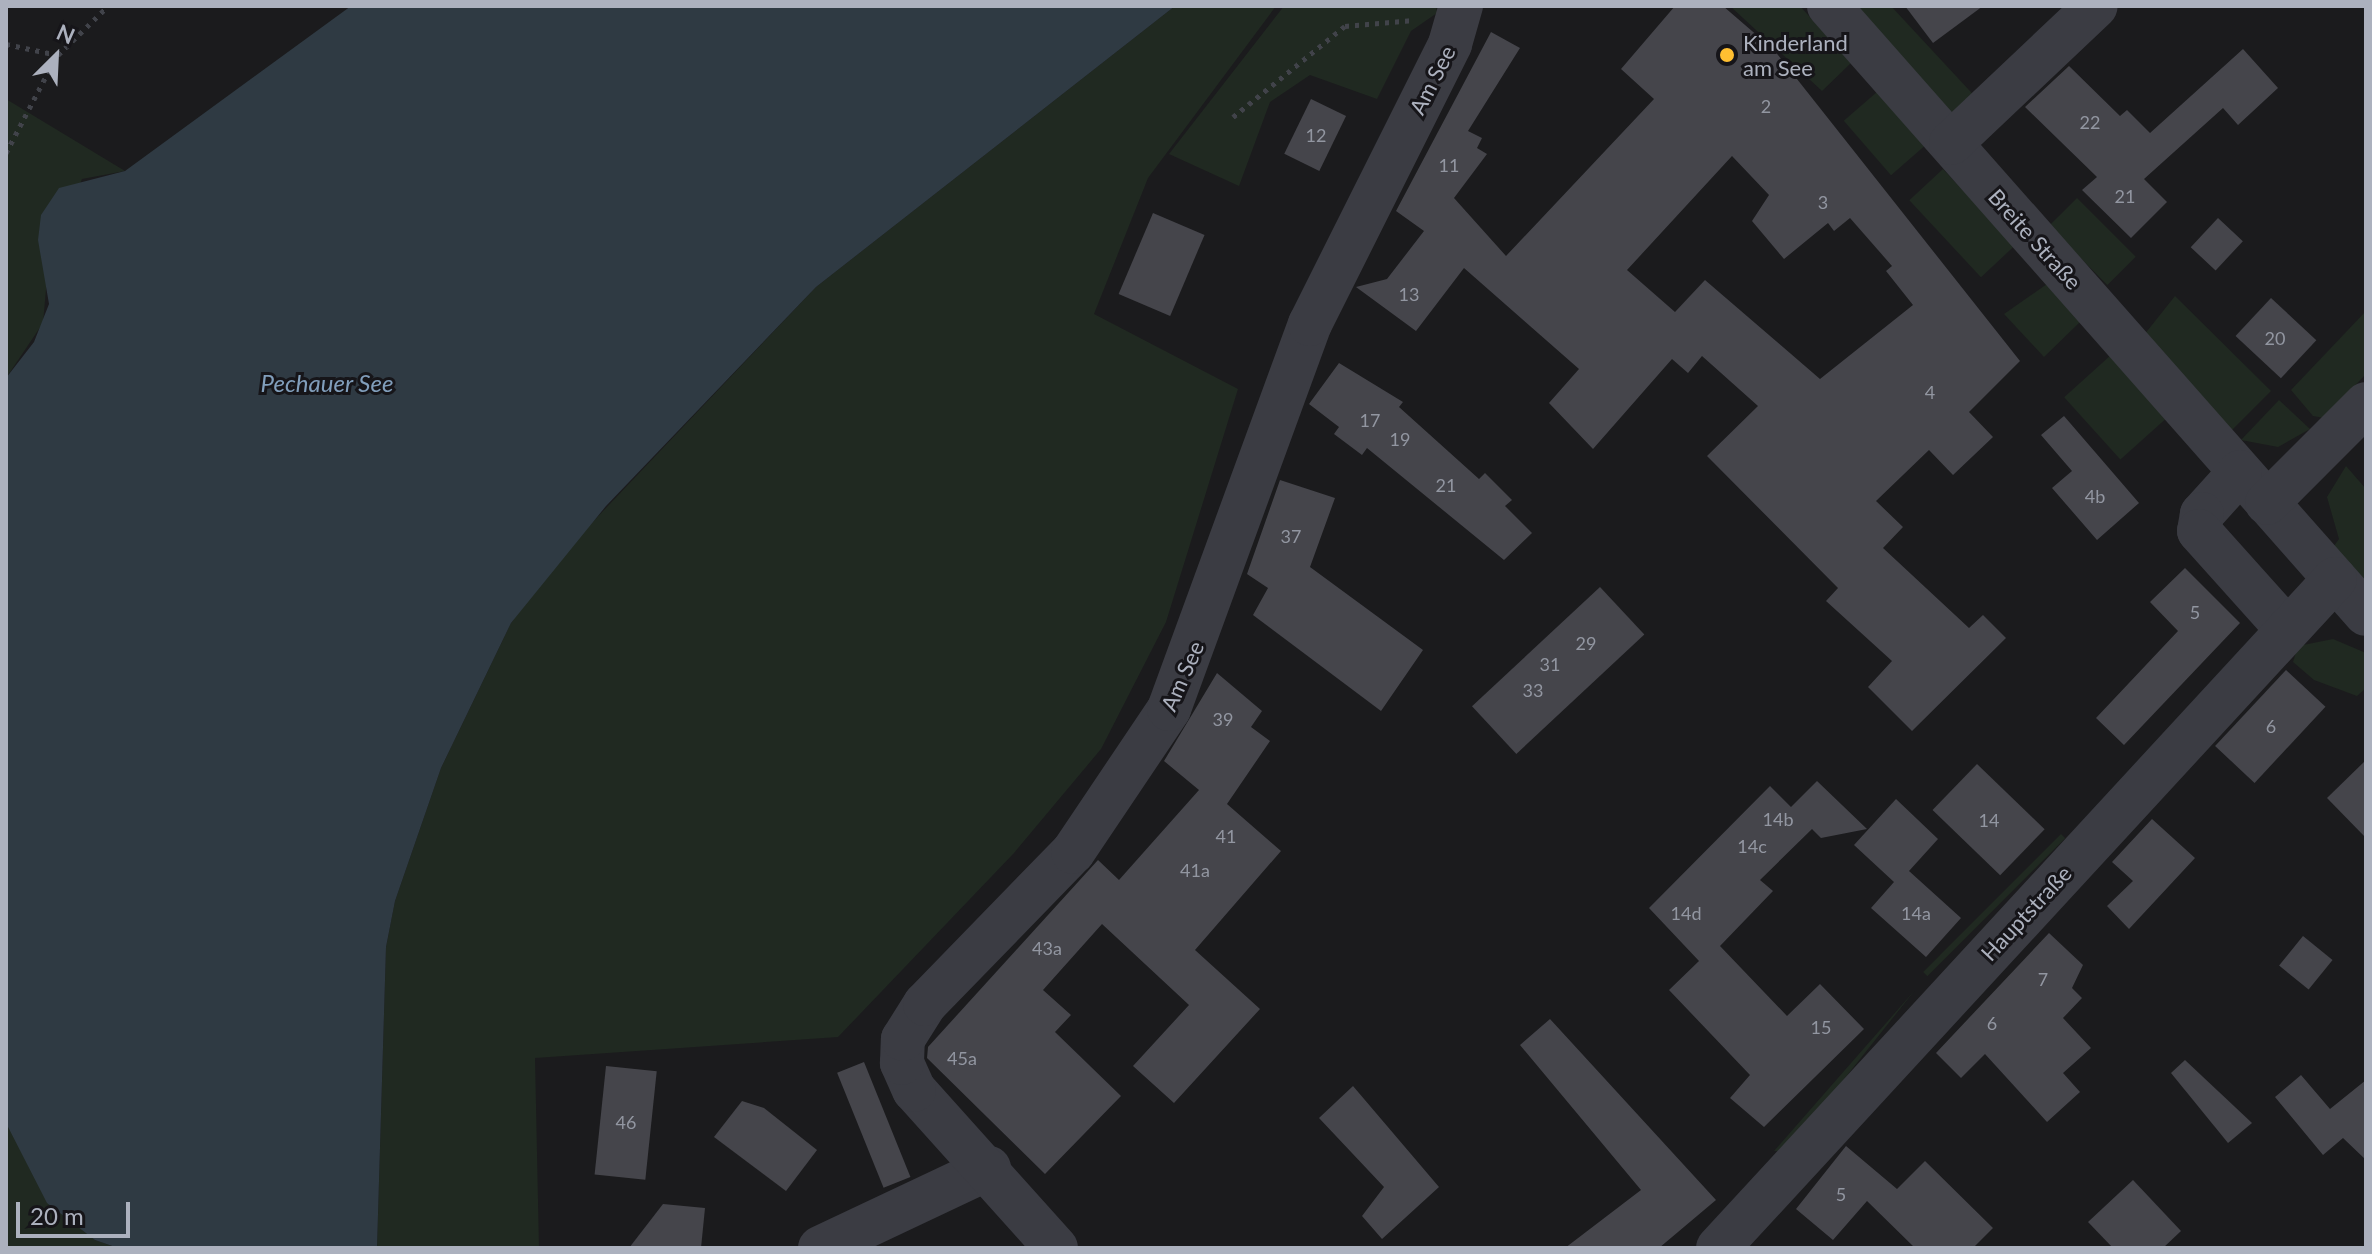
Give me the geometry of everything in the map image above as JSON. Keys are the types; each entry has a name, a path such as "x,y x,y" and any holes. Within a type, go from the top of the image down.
{"street":[{"path":"1461,6 1470,6"},
{"name":"Am See","path":"1056,1248 989,1168 914,1090 902,1063 903,1039 925,1004 1081,842 1169,709 1310,324 1450,44 1461,6"},
{"name":"Breite Straße","path":"1829,6 2366,614"},
{"path":"1951,143 2096,6"},
{"path":"2287,629 2199,531 2202,514 2254,487 2366,404"},
{"name":"Hauptstraße","path":"1718,1248 2335,579"},
{"path":"820,1248 989,1168"}],"path":[{"path":"6,153 58,55 108,6"},
{"path":"1233,117 1345,26 1397,26 1436,6 1461,6"},
{"path":"6,44 58,55"}],"shaded area":[{"path":"1175,6 1276,6 1148,178 1094,314 1238,389 1166,622 1101,749 1014,853 838,1037 535,1058 539,1248 377,1248 386,947 395,901 441,768 511,623 549,568 816,287"},
{"path":"1284,6 1436,6 1437,13 1411,31 1377,99 1310,75 1270,102 1239,186 1169,154"},
{"path":"1730,6 1800,6 1851,63 1822,91"},
{"path":"1848,6 1891,6 1982,104 1956,128"},
{"path":"1877,92 1924,146 1891,175 1844,121"},
{"path":"6,99 125,171 82,179 48,267 43,323 6,378"},
{"path":"1943,169 2015,246 1981,277 1909,200"},
{"path":"2077,198 2136,257 2107,285 2049,226"},
{"path":"2047,284 2080,322 2044,357 2004,314"},
{"path":"2175,296 2271,391 2232,430 2144,335"},
{"path":"2366,311 2366,374 2324,418 2313,416 2291,390"},
{"path":"2111,355 2167,417 2120,460 2064,397"},
{"path":"2279,400 2310,429 2278,447 2241,440"},
{"path":"2346,466 2366,489 2366,589 2331,550 2339,539 2327,497"},
{"path":"2333,639 2366,653 2366,688 2357,696 2314,680 2293,662 2298,646"},
{"path":"2061,834 2065,838 1927,976 1923,972"},
{"path":"1915,990 1825,1103 1782,1151 1774,1151"},
{"path":"6,1123 95,1240 118,1248 6,1248"}],"water":[{"name":"Pechauer See","path":"351,6 1175,6 816,287 606,506 511,623 441,768 395,901 386,947 377,1248 118,1248 95,1240 47,1203 6,1123 6,378 34,342 49,304 38,240 41,215 59,188 125,171"}],"building":[{"path":"1675,6 1723,6 1774,50 2020,361 1969,412 1993,437 1953,475 1929,450 1876,501 1903,527 1883,548 1969,628 1983,615 2006,638 1912,731 1868,687 1892,661 1826,601 1838,588 1707,456 1758,406 1702,356 1688,373 1672,359 1593,449 1549,403 1579,369 1464,268 1416,331 1356,287 1387,279 1424,231 1396,211 1491,32 1520,48 1468,131 1482,138 1477,148 1487,154 1454,198 1506,256 1654,99 1621,69","holes":["1732,156 1769,195 1752,221 1784,259 1828,223 1834,231 1850,218 1892,266 1886,271 1913,305 1820,379 1705,280 1675,312 1627,270"]},
{"path":"1905,6 1983,6 1933,43"},
{"path":"2243,49 2278,88 2238,125 2223,108 2144,179 2167,202 2131,238 2082,190 2097,177 2025,107 2069,66 2120,116 2127,110 2150,133"},
{"path":"1311,99 1346,116 1319,171 1284,154"},
{"path":"1153,213 1205,235 1170,316 1119,294"},
{"path":"2218,218 2243,241 2216,270 2191,247"},
{"path":"2271,298 2316,340 2281,378 2236,336"},
{"path":"1339,363 1403,402 1399,407 1479,479 1485,473 1512,500 1505,506 1532,533 1504,560 1367,448 1362,455 1334,434 1339,427 1309,404"},
{"path":"2064,416 2139,503 2097,540 2052,488 2072,471 2041,435"},
{"path":"1280,480 1335,498 1310,567 1423,650 1381,711 1253,615 1268,588 1247,574"},
{"path":"2185,568 2240,623 2124,745 2096,718 2178,631 2150,602"},
{"path":"1600,587 1644,635 1516,754 1472,706"},
{"path":"2286,670 2325,707 2255,783 2215,746"},
{"path":"1217,673 1262,711 1251,727 1270,741 1227,804 1281,851 1195,950 1260,1009 1174,1103 1133,1066 1189,1005 1102,924 1043,990 1071,1015 1055,1032 1121,1096 1045,1174 927,1058 928,1047 1098,860 1119,880 1199,790 1164,761"},
{"path":"2366,760 2366,838 2327,798"},
{"path":"1977,764 2045,829 2000,875 1933,810"},
{"path":"1817,781 1867,829 1821,838 1812,829 1760,880 1773,891 1720,946 1787,1016 1820,984 1864,1029 1764,1127 1730,1098 1750,1075 1669,990 1699,961 1649,908 1770,786 1791,807"},
{"path":"1896,799 1938,839 1909,871 1961,918 1926,957 1871,908 1894,882 1854,845"},
{"path":"2152,819 2195,858 2129,929 2107,906 2133,881 2112,862"},
{"path":"2049,933 2083,965 2072,988 2082,998 2063,1018 2091,1048 2063,1073 2080,1092 2047,1122 1985,1054 1961,1078 1936,1053"},
{"path":"2303,936 2333,960 2309,989 2279,966"},
{"path":"1550,1019 1716,1200 1659,1248 1565,1248 1641,1190 1520,1045"},
{"path":"2185,1060 2252,1123 2228,1143 2171,1073"},
{"path":"864,1062 910,1177 884,1188 837,1073"},
{"path":"606,1066 657,1071 645,1180 595,1174"},
{"path":"2301,1075 2330,1109 2366,1080 2366,1160 2343,1138 2323,1155 2275,1097"},
{"path":"1353,1086 1439,1187 1382,1239 1362,1216 1384,1187 1319,1118"},
{"path":"742,1101 764,1108 817,1150 786,1191 714,1137"},
{"path":"1846,1146 1897,1189 1925,1161 1993,1228 1973,1248 1915,1248 1867,1201 1833,1240 1796,1209"},
{"path":"2133,1180 2181,1231 2163,1248 2113,1248 2088,1222"},
{"path":"663,1204 705,1208 701,1248 629,1248"}],"place":[{"name":"Kinderland am See","path":"1727,55"}]}
